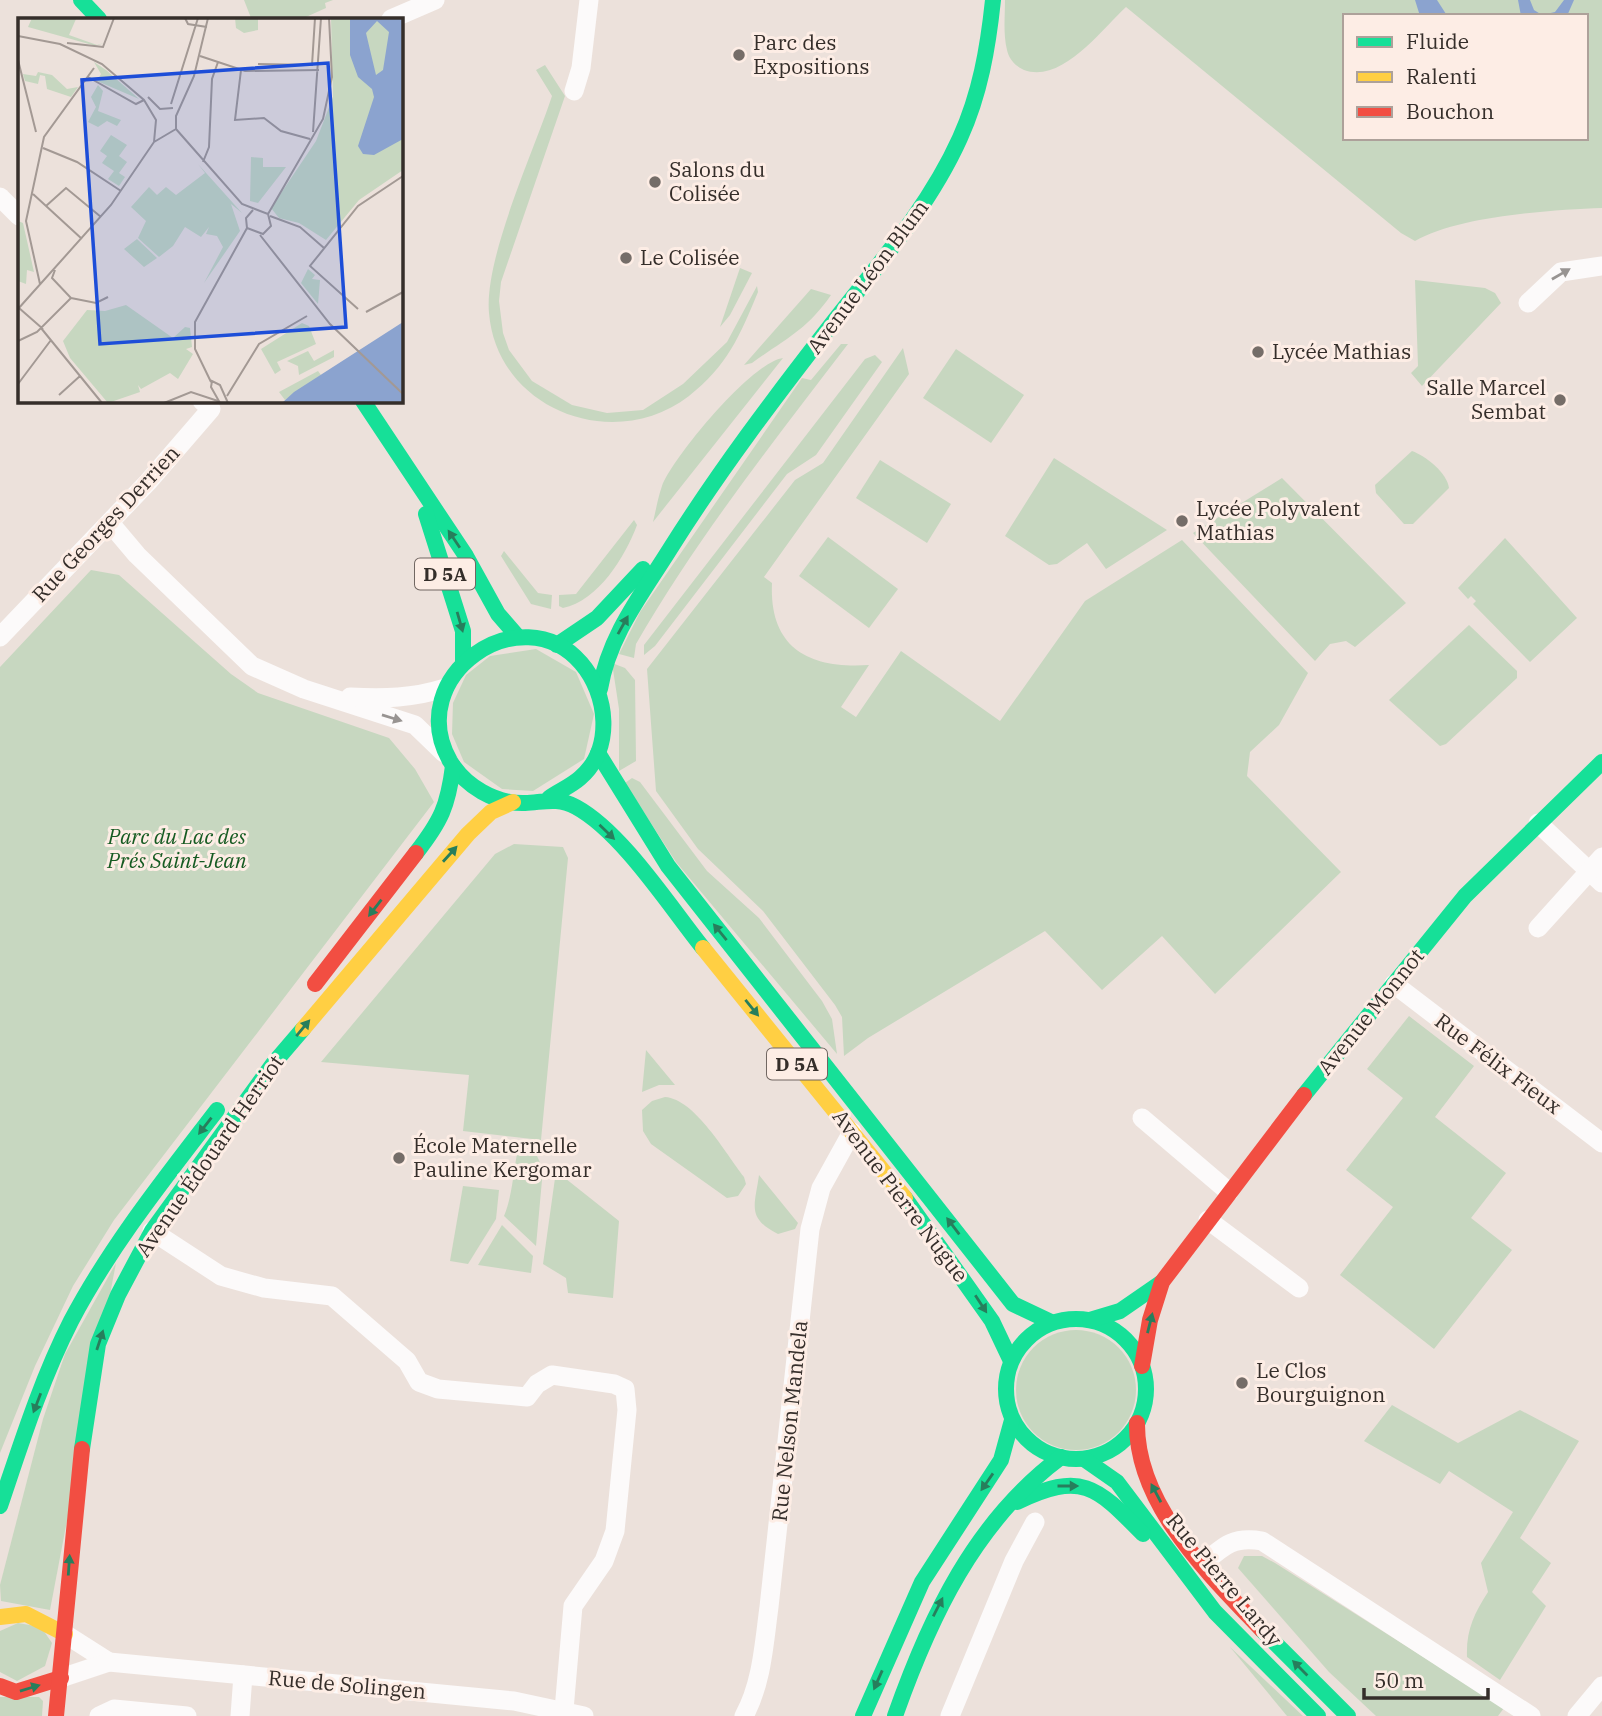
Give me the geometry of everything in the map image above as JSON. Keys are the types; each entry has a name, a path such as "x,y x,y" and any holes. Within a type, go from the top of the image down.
{"main road":[{"path":"81,0 98,18"},
{"name":"Avenue Léon Blum","path":"600,689 608,653 684,526 736,452 908,225 954,154 969,122 983,78 993,0"},
{"name":"D 5A","path":"364,402 466,556 498,614 518,637"},
{"name":"D 5A","path":"418,486 463,631 463,662"},
{"name":"Avenue Léon Blum","path":"557,645 597,618 684,526"},
{"name":"Avenue Pierre Nugue","path":"518,637 557,645 575,656 600,689 606,721 598,753 573,786 549,798 513,802 488,796 475,788 450,761 441,737 439,718 445,688 463,662 479,649 518,637"},
{"name":"Avenue Pierre Nugue","path":"598,753 668,866 890,1144 1013,1304 1051,1322"},
{"path":"306,997 439,824 449,801 450,761"},
{"name":"Avenue Monnot","path":"1162,1282 1229,1192 1465,896 1602,762"},
{"name":"Avenue Pierre Nugue","path":"549,798 582,811 618,843 852,1132 953,1263 992,1321 1011,1361"},
{"name":"Avenue Édouard Herriot","path":"56,1716 71,1540 98,1344 118,1295 152,1231 273,1064 468,834 491,813 513,802"},
{"name":"Avenue Édouard Herriot","path":"0,1506 55,1357 83,1300 144,1205 281,1029"},
{"path":"1090,1320 1117,1331 1128,1341 1142,1366 1146,1385 1144,1404 1138,1423 1109,1451 1084,1459 1061,1458 1028,1440 1012,1420 1005,1390 1011,1361 1027,1338 1051,1322 1070,1318 1106,1318 1124,1311 1162,1282"},
{"path":"1142,1366 1150,1320 1162,1282"},
{"path":"863,1716 922,1582 1001,1460 1012,1420"},
{"name":"Rue Pierre Lardy","path":"1138,1423 1137,1440 1142,1467 1166,1511 1204,1563 1239,1604 1348,1716"},
{"path":"895,1716 920,1646 958,1571 1005,1508 1037,1473 1061,1458"},
{"name":"Rue Pierre Lardy","path":"1084,1459 1117,1482 1215,1612 1318,1716"},
{"path":"1005,1508 1052,1486 1082,1486 1106,1495 1215,1612"},
{"path":"0,1617 11,1612 31,1614 65,1634"},
{"path":"0,1686 16,1692 61,1678"}],"street":[{"path":"393,18 435,0"},
{"path":"574,91 581,68 589,0"},
{"path":"0,197 18,215"},
{"path":"1528,303 1561,272 1602,266"},
{"name":"Rue Georges Derrien","path":"0,637 110,523 207,405"},
{"name":"Avenue Pierre Nugue","path":"110,523 137,555 253,666 304,689 415,725 450,761"},
{"name":"Avenue Pierre Nugue","path":"304,689 384,699 416,696 445,688"},
{"path":"1538,823 1597,870 1538,928"},
{"name":"Rue Félix Fieux","path":"1394,984 1602,1143"},
{"path":"1142,1118 1229,1192"},
{"name":"Rue Nelson Mandela","path":"744,1716 752,1701 760,1668 769,1607 810,1229 821,1188 852,1132"},
{"path":"1208,1220 1299,1288"},
{"path":"152,1231 221,1276 264,1288 332,1296 407,1361 419,1382 438,1389 527,1397 537,1384 552,1375 614,1384 625,1390 627,1410 615,1531 604,1561 573,1606 564,1710"},
{"path":"950,1716 1014,1561 1034,1522"},
{"path":"1204,1563 1229,1541 1247,1538 1262,1541 1531,1716"},
{"name":"Rue de Solingen","path":"65,1634 109,1662"},
{"name":"Rue de Solingen","path":"61,1678 109,1662 514,1701 584,1716"},
{"path":"240,1716 243,1675"},
{"path":"1577,1716 1602,1686"},
{"path":"99,1716 114,1709 187,1716"}],"green space":[{"path":"244,0 333,0 325,3 326,8 306,18 251,18"},
{"path":"1005,0 1602,0 1602,208 1557,210 1480,220 1434,232 1415,241 1401,233 1126,7 1080,52 1053,69 1038,72 1024,70 1009,56 1005,38"},
{"path":"545,65 565,96 501,282 499,301 503,333 509,350 532,381 572,405 607,413 643,410 683,384 727,342 757,286 758,292 745,323 723,362 689,396 659,413 627,421 595,421 564,413 536,397 513,375 497,347 489,313 494,264 512,204 552,96 536,70"},
{"path":"740,268 752,273 730,315 720,327"},
{"path":"1415,280 1485,288 1495,293 1501,303 1422,386 1411,373 1418,366"},
{"path":"811,289 831,295 795,333 752,363 744,365"},
{"path":"841,344 848,344 684,566 636,644 634,658 619,654 640,612 802,378 811,380"},
{"path":"903,348 909,374 764,577 772,583 777,624 797,650 811,658 828,663 869,665 841,707 856,717 901,651 1000,721 1085,601 1182,540 1308,673 1279,725 1250,752 1247,776 1341,872 1215,994 1162,936 1102,990 1045,931 868,1038 844,1056 842,1017 835,1005 763,911 698,849 656,791 647,669 795,480 823,463"},
{"path":"956,349 1024,395 991,443 923,398"},
{"path":"875,355 882,362 816,455 787,474 655,646 644,655 644,645 865,359"},
{"path":"783,358 653,522 662,486 697,433 753,375 769,363"},
{"path":"1412,451 1435,466 1449,488 1413,524 1404,524 1376,493 1375,485"},
{"path":"1054,458 1167,530 1106,569 1087,543 1057,564 1049,565 1005,536"},
{"path":"880,460 951,504 927,543 856,498"},
{"path":"1282,478 1406,603 1355,647 1346,641 1330,644 1315,661 1193,533"},
{"path":"634,520 637,525 632,537 609,576 588,597 576,604 563,608 559,606 559,595 576,594"},
{"path":"828,537 898,589 869,628 799,576"},
{"path":"1505,538 1577,618 1530,662 1473,604 1476,601 1471,596 1468,599 1458,588"},
{"path":"504,551 538,593 552,595 551,609 531,604 501,556"},
{"name":"Parc du Lac des Prés Saint-Jean","path":"91,570 119,575 231,674 258,693 389,738 415,769 434,802 114,1220 73,1286 35,1366 0,1453 0,667"},
{"path":"1469,625 1517,671 1517,678 1446,744 1440,746 1389,700"},
{"path":"536,649 576,672 594,714 584,759 533,791 502,789 464,762 452,734 453,703 466,675 490,656"},
{"path":"612,663 625,668 635,680 636,761 619,771 619,709"},
{"path":"632,778 640,782 707,871 759,918 822,1001 832,1019 837,1054 676,862 625,783"},
{"path":"514,844 563,847 568,858 541,1140 463,1131 469,1075 321,1062 495,854"},
{"path":"1409,1016 1474,1066 1435,1117 1506,1173 1471,1218 1512,1250 1434,1349 1340,1275 1393,1207 1346,1170 1403,1098 1367,1069"},
{"path":"646,1050 675,1085 659,1085 642,1092"},
{"path":"665,1097 687,1107 719,1142 744,1177 746,1184 738,1196 727,1198 651,1144 643,1131 642,1110 652,1101"},
{"path":"517,1154 537,1156 543,1169 536,1246 504,1216 511,1194"},
{"path":"556,1171 619,1221 613,1298 568,1293 566,1278 543,1264"},
{"path":"759,1175 798,1223 795,1229 778,1234 757,1216 755,1203"},
{"path":"463,1186 499,1190 496,1219 468,1264 450,1261"},
{"path":"502,1225 533,1256 531,1273 478,1265"},
{"path":"116,1263 50,1610 1,1601 0,1585 43,1419 65,1354"},
{"path":"1076,1330 1099,1335 1118,1348 1131,1367 1136,1390 1131,1413 1118,1432 1099,1445 1076,1450 1053,1445 1034,1432 1021,1413 1016,1390 1021,1367 1034,1348 1053,1335"},
{"path":"1392,1405 1458,1443 1520,1410 1579,1441 1520,1538 1551,1563 1532,1592 1546,1606 1500,1680 1467,1657 1467,1647 1472,1623 1488,1592 1481,1563 1513,1512 1449,1471 1440,1484 1364,1441"},
{"path":"1244,1556 1262,1556 1275,1563 1504,1708 1498,1716 1376,1716 1329,1672 1238,1568"},
{"path":"18,1623 41,1627 52,1643 45,1666 17,1681 0,1672 0,1631"},
{"path":"1230,1647 1303,1716 1287,1716"},
{"path":"0,1697 39,1697 43,1701 42,1716 0,1716"}],"water":[{"path":"1415,0 1437,0 1446,14 1419,14"},
{"path":"1518,0 1530,0 1534,10 1540,14 1521,14"},
{"path":"1564,0 1574,0 1568,14 1546,14 1555,12"}],"traffic: fast":[{"path":"81,0 98,18"},
{"path":"600,689 604,669 619,633 689,520 768,407 901,235 933,188 960,138 978,88 993,0"},
{"path":"364,402 466,556 498,614 518,637"},
{"path":"426,514 463,631 463,662"},
{"path":"557,645 597,618 643,569"},
{"path":"549,798 573,784 591,766 602,737 602,705 597,690 581,663 556,644 528,637 501,641 475,654 455,674 442,700 439,730 450,761 472,786 492,797 514,803 563,802 593,819 628,852 703,948"},
{"path":"598,753 668,866 1013,1304 1051,1322"},
{"path":"1304,1095 1465,896 1602,762"},
{"path":"416,853 442,813 453,766"},
{"path":"82,1449 98,1344 118,1295 152,1231 273,1064 303,1029"},
{"path":"0,1506 41,1389 71,1321 121,1239 217,1110"},
{"path":"905,1198 992,1321 1011,1361"},
{"path":"1090,1320 1120,1311 1162,1282"},
{"path":"1076,1319 1103,1324 1126,1339 1141,1362 1146,1389 1141,1416 1126,1439 1103,1454 1076,1459 1049,1454 1026,1439 1011,1416 1006,1389 1011,1362 1026,1339 1049,1324 1076,1319"},
{"path":"863,1716 922,1582 1001,1460 1012,1420"},
{"path":"895,1716 940,1607 959,1573 1004,1511 1031,1482 1061,1457"},
{"path":"1084,1459 1117,1482 1215,1612 1318,1716"},
{"path":"1017,1502 1058,1487 1087,1488 1113,1504 1143,1534"},
{"path":"1262,1630 1348,1716"}],"traffic: slow":[{"path":"303,1029 468,834 491,812 513,802"},
{"path":"703,948 905,1198"},
{"path":"0,1617 26,1614 65,1634"}],"traffic: jam":[{"path":"315,984 416,853"},
{"path":"1142,1366 1150,1320 1162,1282 1304,1095"},
{"path":"1137,1423 1140,1453 1162,1510 1199,1562 1262,1630"},
{"path":"56,1716 82,1449"},
{"path":"0,1686 16,1692 61,1678"}],"place":[{"name":"Parc des Expositions","path":"739,55"},
{"name":"Salons du Colisée","path":"655,182"},
{"name":"Le Colisée","path":"626,258"},
{"name":"Lycée Mathias","path":"1258,352"},
{"name":"Salle Marcel Sembat","path":"1560,400"},
{"name":"Lycée Polyvalent Mathias","path":"1182,521"},
{"name":"École Maternelle Pauline Kergomar","path":"399,1158"},
{"name":"Le Clos Bourguignon","path":"1242,1383"}]}
